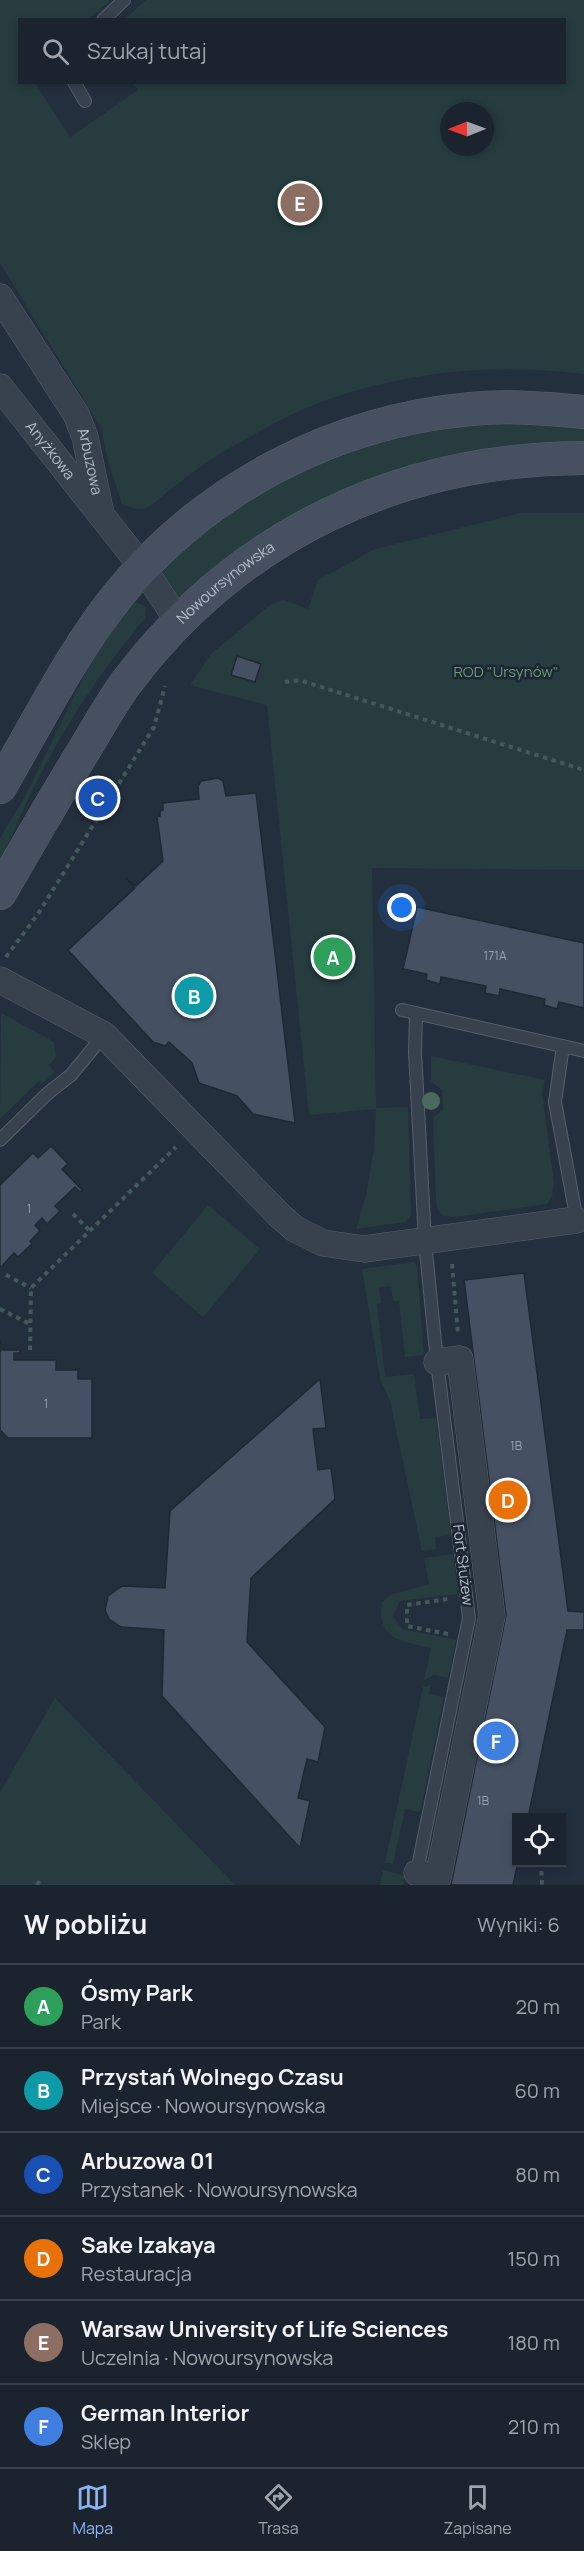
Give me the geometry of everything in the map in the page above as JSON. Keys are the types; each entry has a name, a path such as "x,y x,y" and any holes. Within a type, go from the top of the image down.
{"street":[{"name":"Arbuzowa","path":"0,297 76,414 85,437 101,515 143,568 179,622"},
{"name":"Anyżkowa","path":"0,387 101,515"},
{"path":"0,787 78,655 119,595 143,568 205,511 245,484 308,450 354,432 408,418 472,408 529,408 584,412"},
{"name":"Nowoursynowska","path":"0,893 61,788 125,686 179,622 236,571 278,543 360,500 405,483 450,471 501,463 545,458 584,458"},
{"path":"1,973 104,1035 280,1216 295,1229 323,1243 364,1249 580,1222"},
{"path":"415,1879 438,1878 492,1616 449,1361"}],"lane":[{"path":"105,18 124,0"},
{"path":"75,84 85,101"},
{"path":"402,1010 584,1050"},
{"name":"Fort Służew","path":"415,1879 470,1618 449,1361 425,1241 415,1052 416,1013"},
{"path":"0,1140 48,1093 71,1075 104,1035"},
{"path":"563,1046 555,1102 580,1222"}],"path":[{"path":"1,973 154,727 167,680"},
{"path":"285,682 299,680 584,770"},
{"path":"30,1350 31,1288 177,1146"},
{"path":"73,1214 89,1230"},
{"path":"449,1361 451,1254"},
{"path":"6,1275 31,1288"},
{"path":"0,1310 30,1324"},
{"path":"465,1638 407,1626 406,1605 467,1596"},
{"path":"541,1867 542,1885"},
{"path":"37,1885 40,1880"}],"green space":[{"path":"0,0 111,0 90,18 18,18 18,84 36,84 70,137 138,90 134,84 566,84 566,18 126,18 146,0 584,0 584,374 513,369 443,373 408,378 340,396 287,417 222,453 151,505 141,509 122,504 100,426 0,263"},
{"path":"510,421 584,427 584,444 515,445 438,460 361,483 303,511 187,595 179,596 162,575 164,569 182,551 248,499 334,454 413,432"},
{"name":"ROD \"Ursynów\"","path":"521,513 584,513 584,870 372,868 376,1108 408,1107 411,1215 406,1222 356,1229 366,1195 374,1150 376,1109 309,1115 267,705 190,685 211,654 270,605 283,600 308,609 318,580 375,549"},
{"path":"136,602 146,607 145,618 104,671 67,727 33,789 0,861 0,838 23,800 91,662 131,604"},
{"path":"1,1013 54,1042 56,1057 49,1065 55,1072 42,1084 39,1081 0,1119"},
{"path":"431,1056 545,1080 542,1093 554,1183 552,1196 547,1204 455,1217 439,1212 436,1201 433,1118 443,1110 442,1090 431,1081"},
{"path":"208,1205 260,1249 203,1317 152,1273"},
{"path":"414,1262 417,1267 424,1355 405,1357 399,1301 393,1301 391,1286 379,1288 381,1303 377,1304 385,1377 414,1374 420,1419 436,1418 451,1535 435,1537 436,1549 422,1551 390,1401 380,1379 362,1269"},
{"path":"453,1554 458,1594 400,1601 393,1616 402,1629 456,1640 448,1678 434,1675 424,1680 431,1648 393,1637 383,1624 382,1602 390,1595 429,1584 424,1558"},
{"path":"431,1685 429,1694 444,1697 420,1812 405,1809 393,1864 385,1863 423,1687"},
{"path":"55,1698 235,1885 0,1885 0,1792"},
{"path":"383,1870 405,1876 403,1885 380,1885"}],"building":[{"path":"237,656 261,664 255,682 231,675"},
{"path":"218,778 223,781 226,796 256,793 295,1123 253,1114 237,1096 199,1083 192,1063 169,1042 165,1046 153,1042 68,950 135,888 126,878 136,886 163,861 157,817 163,810 163,803 199,799 198,786 201,781"},
{"path":"417,907 584,943 584,1008 559,1002 557,1009 544,1005 545,999 500,989 499,996 485,993 486,986 441,977 440,984 426,980 427,974 403,969"},
{"path":"51,1146 68,1164 62,1169 82,1190 80,1192 75,1187 55,1206 60,1211 47,1224 42,1218 35,1225 40,1231 30,1241 32,1244 18,1257 14,1253 0,1268 0,1185 33,1153 38,1158"},
{"path":"524,1273 568,1611 584,1612 584,1630 567,1630 529,1813 512,1813 512,1867 517,1867 513,1885 451,1885 506,1615 464,1280"},
{"path":"0,1340 1,1350 20,1350 20,1353 14,1353 14,1360 56,1360 56,1370 78,1370 78,1379 92,1379 92,1438 8,1438 0,1430"},
{"path":"320,1379 326,1428 313,1429 318,1470 331,1468 335,1499 251,1578 247,1642 325,1727 318,1762 307,1759 298,1798 310,1801 300,1848 162,1696 164,1630 121,1627 109,1619 105,1610 108,1596 122,1586 165,1588 170,1511"}],"place":[{"name":"Warsaw University of Life Sciences","path":"300,203"},
{"name":"Arbuzowa 01","path":"98,798"},
{"name":"Ósmy Park","path":"333,957"},
{"name":"Przystań Wolnego Czasu","path":"194,996"},
{"name":"Sake Izakaya","path":"508,1500"},
{"name":"German Interior","path":"496,1741"}]}
